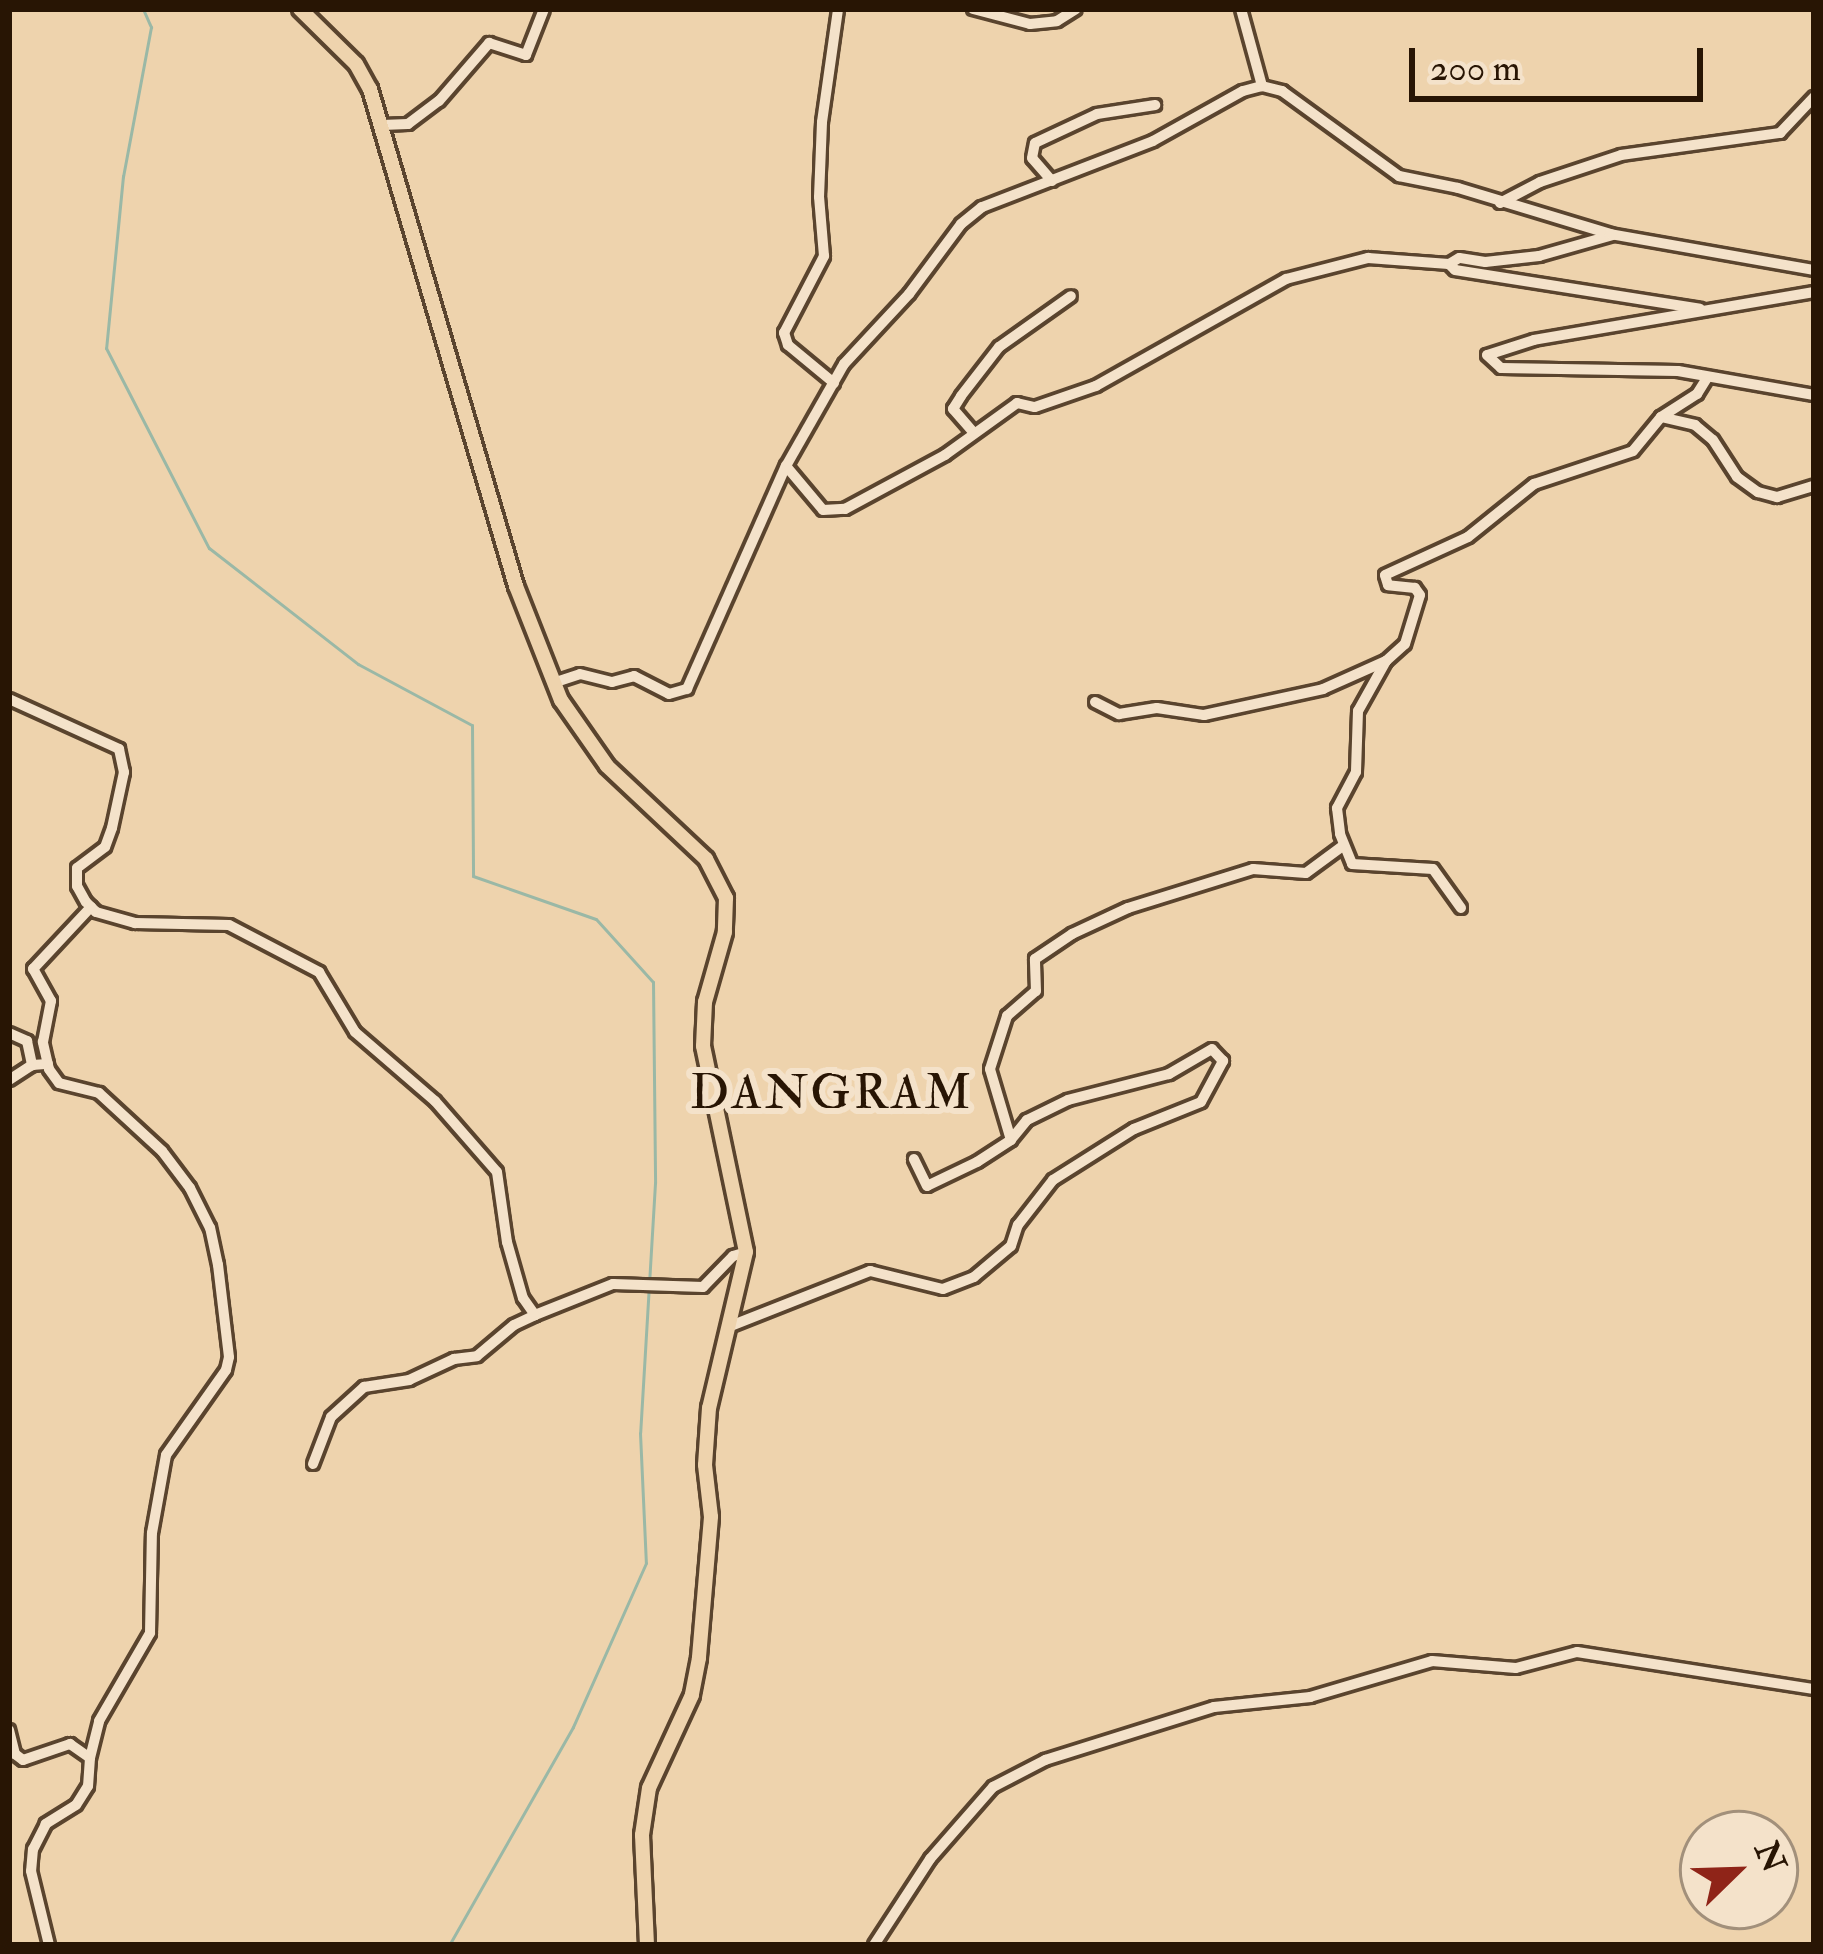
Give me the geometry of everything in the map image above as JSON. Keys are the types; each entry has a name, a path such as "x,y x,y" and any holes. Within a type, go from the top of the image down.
{"main road":[{"path":"300,9 356,64 382,125 516,586 553,683 608,766 721,879 729,913 705,1002 703,1046 746,1252 706,1431 711,1517 692,1695 650,1787 642,1834 647,1945"}],"street":[{"path":"382,125 407,124 439,101 489,44 526,55 544,9"},
{"path":"834,383 788,345 784,333 824,256 819,197 822,122 838,9"},
{"path":"973,9 1030,24 1057,21 1076,9"},
{"path":"1241,9 1262,86"},
{"path":"553,683 580,674 612,682 634,676 669,694 687,688 786,466 834,383 961,224 982,207 1154,141 1262,86 1298,99 1383,170 1613,235 1814,269"},
{"path":"1500,203 1621,154 1780,133 1814,97"},
{"path":"1052,181 1032,158 1035,143 1096,113 1155,105"},
{"path":"786,466 812,491 823,510 832,512 945,455 1017,403 1035,407 1096,386 1305,271 1368,258 1449,264 1459,258 1485,262 1539,256 1613,235"},
{"path":"1449,264 1455,270 1704,311"},
{"path":"1814,292 1534,340 1487,355 1501,368 1628,367 1814,395"},
{"path":"974,433 954,412 961,396 999,347 1071,296"},
{"path":"1460,908 1433,869 1356,866 1344,845 1337,808 1356,772 1358,711 1386,661 1405,644 1420,595 1415,588 1388,585 1385,575 1468,538 1534,484 1634,452 1661,417 1697,394 1707,378"},
{"path":"1661,417 1695,425 1713,440 1737,477 1758,492 1777,497 1814,486"},
{"path":"1095,702 1119,714 1156,708 1204,715 1302,695 1386,661"},
{"path":"9,699 119,749 124,772 112,828 105,847 77,868 77,886 91,907 110,918 153,925 229,925 320,972 355,1032 435,1101 497,1172 507,1242 523,1298 535,1315"},
{"path":"1011,1140 990,1069 1007,1016 1036,991 1034,959 1072,934 1128,908 1253,869 1306,873 1344,845"},
{"path":"49,1945 31,1871 33,1849 46,1824 76,1805 88,1786 99,1720 150,1633 152,1533 166,1455 226,1370 228,1324 210,1228 190,1188 162,1151 99,1093 58,1083 48,1064 44,1042 51,1001 33,969 91,907"},
{"path":"9,1034 27,1041 32,1065"},
{"path":"728,1327 869,1270 943,1289 974,1277 1011,1246 1018,1225 1054,1180 1134,1129 1201,1102 1223,1061 1212,1048 1169,1074 1068,1100 1027,1120 1011,1140 927,1186 914,1159"},
{"path":"9,1080 32,1065 48,1064"},
{"path":"313,1464 331,1418 364,1387 409,1380 454,1359 477,1356 514,1325 600,1286 703,1287 733,1256 746,1252"},
{"path":"874,1945 930,1859 993,1787 1045,1760 1214,1707 1310,1697 1432,1661 1516,1668 1577,1652 1814,1689"},
{"path":"9,1730 15,1754 23,1760 70,1744 90,1758"}],"waterway":[{"path":"143,9 151,27 123,176 106,348 209,548 358,664 472,725 473,876 596,919 653,982 655,1183 640,1433 646,1563 573,1727 449,1945"}],"district":[{"name":"DANGRAM","path":"832,1094"}]}
